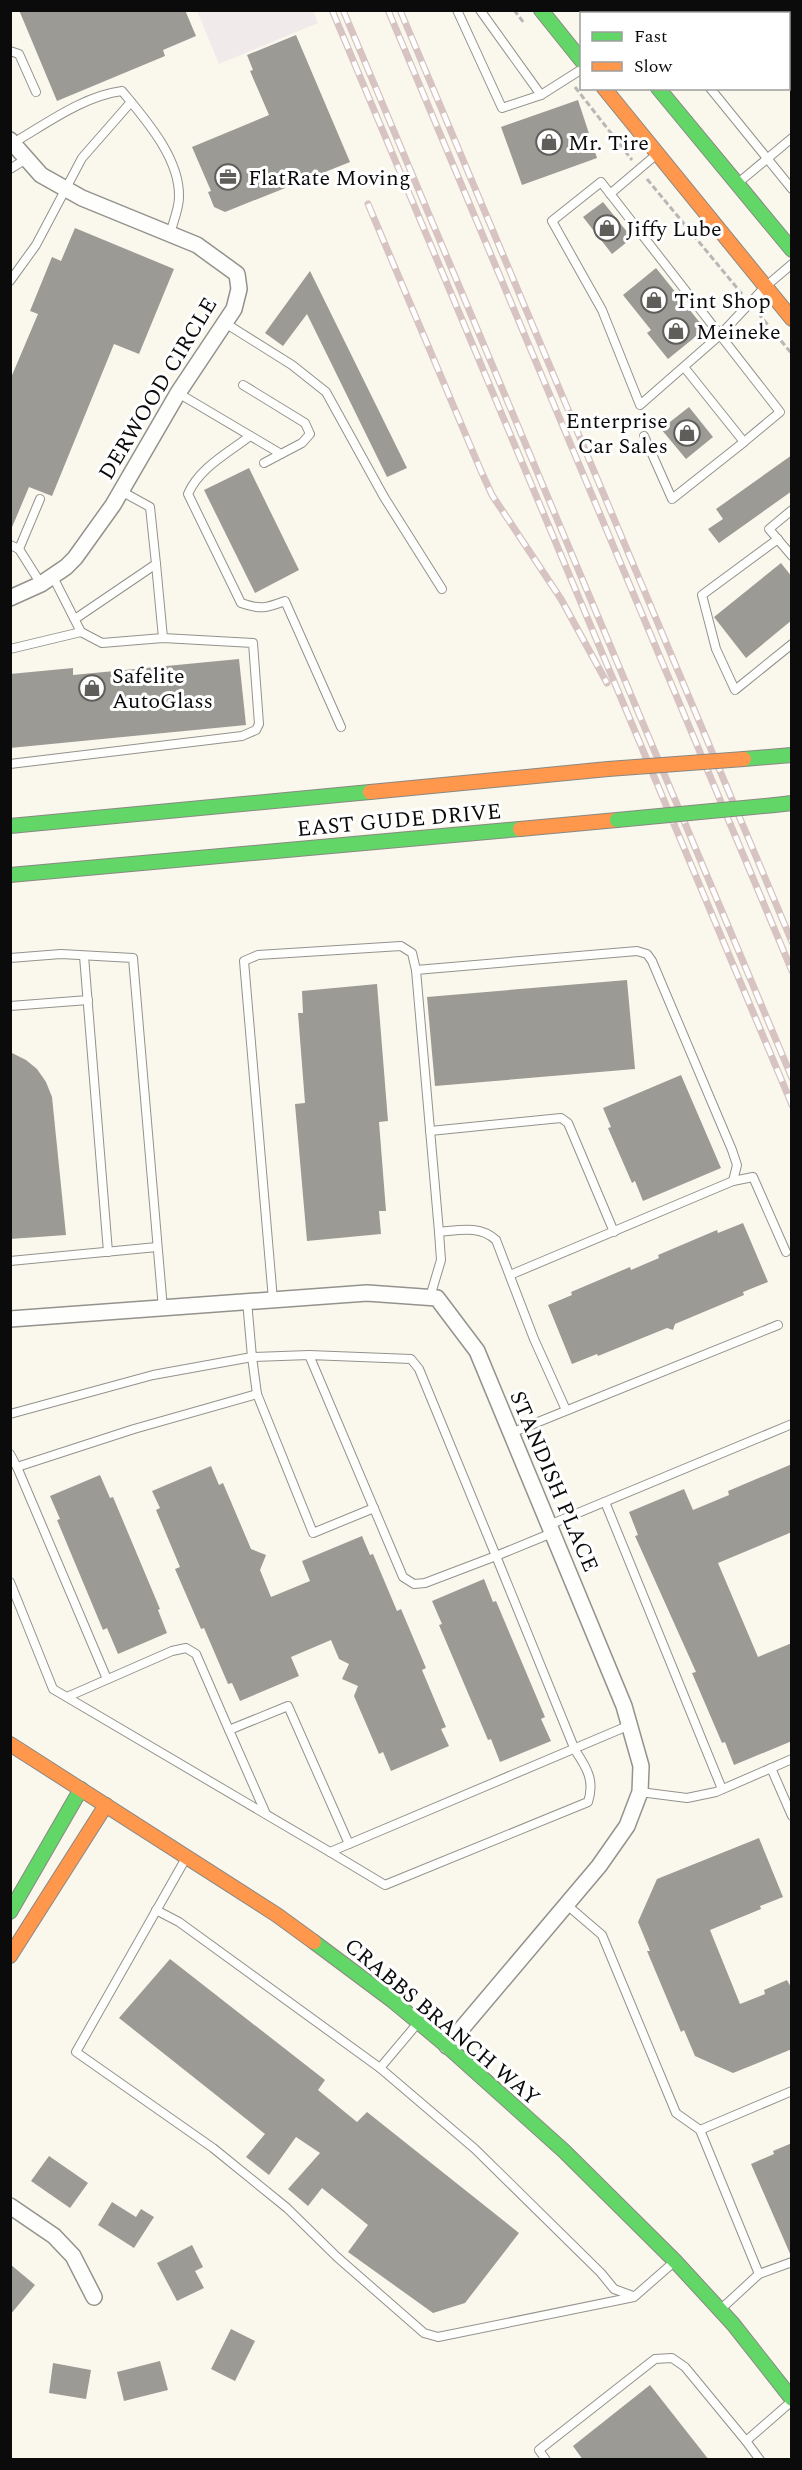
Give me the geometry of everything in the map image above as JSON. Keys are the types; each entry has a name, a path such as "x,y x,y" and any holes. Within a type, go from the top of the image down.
{"main road":[{"path":"541,10 580,59"},
{"path":"606,90 792,319"},
{"path":"660,90 792,250"},
{"name":"EAST GUDE DRIVE","path":"10,826 792,755"},
{"name":"EAST GUDE DRIVE","path":"10,875 792,803"},
{"name":"CRABBS BRANCH WAY","path":"10,1744 277,1915 393,2001 447,2046 564,2151 675,2261 720,2310 792,2400"},
{"path":"10,1912 81,1789"},
{"path":"10,1956 106,1805"}],"street":[{"name":"DERWOOD CIRCLE","path":"10,598 47,580 75,558 121,491 178,393 234,309 239,289 237,274 197,245 66,189 41,175 12,142"},
{"path":"10,1319 367,1293 430,1297"},
{"name":"STANDISH PLACE","path":"430,1297 437,1298 477,1351 624,1706 641,1766 640,1792 627,1826 599,1866 447,2046"},
{"path":"10,2206 54,2236 73,2256 94,2297"}],"lane":[{"path":"456,10 502,108 541,95 580,70"},
{"path":"480,10 541,95"},
{"path":"10,51 19,54 36,92"},
{"path":"712,90 792,189"},
{"path":"12,142 81,104 112,92 122,91 159,135 178,184 179,200 170,234"},
{"path":"10,281 36,245 82,158 131,102"},
{"path":"737,184 792,138"},
{"path":"610,194 657,154"},
{"path":"10,169 26,159"},
{"path":"644,436 672,499 780,412 720,334 601,182 552,221 602,310 639,405 720,334 765,287 792,264"},
{"path":"225,323 292,365 326,392 384,497 442,589"},
{"path":"684,367 744,442"},
{"path":"243,385 305,423 310,434 302,443 264,463"},
{"path":"178,393 281,454"},
{"path":"250,436 202,472 194,481 188,494 241,603 254,608 266,609 285,600 341,727"},
{"path":"121,491 150,507 163,638"},
{"path":"20,549 40,499"},
{"path":"792,510 769,529 792,556"},
{"path":"778,539 702,595 716,649 735,690 792,644"},
{"path":"10,545 20,549 47,580 75,619 81,632 102,643 163,638 253,643 259,724 256,730 242,736 10,764"},
{"path":"75,619 156,564"},
{"path":"10,649 81,632"},
{"path":"273,1300 244,961 258,955 401,946 412,953 416,970 439,1232 441,1260 430,1297"},
{"path":"416,970 637,951 647,954 652,961 732,1150 737,1165 733,1181"},
{"path":"10,958 61,954 133,958 163,1309"},
{"path":"84,956 108,1252"},
{"path":"10,1006 88,1000"},
{"path":"430,1131 561,1118 568,1123 614,1232"},
{"path":"510,1275 733,1181 753,1177 786,1252"},
{"path":"439,1232 473,1229 487,1232 496,1240 534,1339 567,1410"},
{"path":"10,1261 156,1247"},
{"path":"247,1301 257,1394 314,1533 374,1508"},
{"path":"511,1433 778,1325"},
{"path":"309,1355 403,1577 414,1584 425,1583 496,1556 605,1502 792,1424"},
{"path":"10,1414 153,1375 252,1357 309,1355 411,1359 419,1369 575,1750 585,1765 592,1788 588,1802 385,1885 53,1689 10,1582"},
{"path":"17,1467 134,1429 257,1394"},
{"path":"10,1454 107,1679"},
{"path":"605,1502 722,1789"},
{"path":"67,1697 172,1651 186,1648 196,1654 266,1814"},
{"path":"229,1730 288,1706 349,1844"},
{"path":"330,1852 630,1725"},
{"path":"640,1792 687,1798 722,1789 792,1759"},
{"path":"771,1768 792,1816"},
{"path":"186,1857 76,2052 222,2156 287,2208 337,2257 424,2333 438,2337 634,2297 675,2261"},
{"path":"567,1905 602,1935 676,2113 700,2130 759,2274"},
{"path":"156,1910 188,1928 380,2068 475,2149 602,2273 614,2289 634,2297"},
{"path":"380,2068 418,2023"},
{"path":"700,2130 792,2091"},
{"path":"720,2310 759,2274 792,2262"},
{"path":"546,2460 539,2450 655,2359 672,2358 685,2367 760,2460"},
{"path":"746,2441 792,2400"}],"path":[{"path":"514,10 527,27"},
{"path":"567,78 792,354"}],"shaded area":[{"path":"197,11 313,11 318,23 219,64"}],"building":[{"path":"19,10 185,10 196,36 163,50 165,56 57,101"},
{"path":"296,35 350,162 225,212 214,207 208,192 211,191 192,147 269,115 250,71 253,70 247,55"},
{"name":"Mr. Tire","path":"578,100 597,158 522,185 501,127"},
{"name":"Jiffy Lube","path":"603,202 632,238 612,254 583,217"},
{"path":"75,228 174,269 139,354 114,344 52,496 29,487 10,532 10,380 38,314 30,311 52,257 61,261"},
{"path":"656,268 705,329 668,359 647,333 651,330 623,295"},
{"path":"310,271 407,468 387,477 307,314 283,346 265,333"},
{"name":"Enterprise Car Sales","path":"689,407 713,437 686,459 661,429"},
{"path":"792,455 792,491 719,543 708,529 723,519 716,509"},
{"path":"249,468 299,570 255,593 204,490"},
{"path":"781,563 792,577 792,620 746,658 714,617"},
{"path":"239,659 246,725 10,748 10,674 73,668 73,675"},
{"path":"627,980 635,1069 435,1086 427,997"},
{"path":"377,984 388,1121 379,1122 386,1211 379,1211 381,1234 307,1241 295,1104 305,1103 298,1013 303,1013 302,991"},
{"path":"10,1052 37,1069 52,1097 66,1235 10,1239"},
{"path":"681,1075 721,1168 643,1201 635,1181 632,1183 608,1128 611,1127 603,1108"},
{"path":"743,1223 768,1282 743,1292 744,1295 675,1324 673,1330 667,1328 572,1364 548,1305 572,1295 571,1292 630,1267 631,1270 659,1258 658,1255 717,1230 718,1233"},
{"path":"792,1464 792,1532 718,1563 758,1657 792,1643 792,1741 734,1765 725,1742 722,1743 692,1673 696,1672 635,1536 638,1535 629,1512 684,1489 693,1510 729,1495 728,1491"},
{"path":"211,1466 219,1485 223,1483 251,1549 266,1555 260,1570 271,1597 310,1581 302,1561 362,1536 370,1555 373,1554 397,1611 401,1609 426,1668 422,1670 446,1727 441,1729 449,1746 391,1771 383,1752 379,1754 354,1696 358,1686 342,1679 349,1664 339,1659 331,1640 291,1657 299,1676 240,1701 232,1683 228,1684 175,1569 180,1567 156,1510 160,1508 152,1491"},
{"path":"100,1475 110,1498 113,1497 160,1609 158,1610 167,1633 118,1654 107,1628 103,1630 57,1520 60,1519 50,1496"},
{"path":"484,1579 493,1602 496,1601 545,1717 541,1719 551,1741 500,1762 491,1739 488,1740 439,1625 442,1624 432,1601"},
{"path":"759,1838 783,1897 760,1906 761,1909 710,1930 740,2004 765,1994 764,1990 787,1980 792,1989 792,2049 733,2073 695,2056 684,2030 681,2032 647,1951 650,1951 638,1922 657,1879"},
{"path":"170,1959 325,2080 318,2090 357,2122 367,2112 519,2233 465,2303 433,2313 348,2252 368,2225 322,2188 308,2206 288,2189 320,2153 296,2137 269,2175 246,2157 265,2134 119,2018"},
{"path":"792,2143 792,2256 791,2256 751,2164"},
{"path":"49,2156 88,2183 70,2208 31,2181"},
{"path":"112,2202 136,2217 141,2209 154,2217 134,2248 98,2225"},
{"path":"192,2245 203,2267 195,2271 204,2288 177,2301 157,2263"},
{"path":"10,2264 35,2285 10,2315"},
{"path":"231,2329 255,2341 235,2381 211,2369"},
{"path":"160,2361 168,2390 124,2401 117,2372"},
{"path":"53,2363 91,2370 86,2399 49,2393"},
{"path":"650,2385 709,2460 583,2460 573,2446"}],"railway":[{"path":"332,10 792,1105"},
{"path":"343,10 792,1078"},
{"path":"388,10 792,971"},
{"path":"400,10 792,942"},
{"path":"368,204 492,495 561,599 607,683"}],"traffic: fast":[{"path":"541,10 580,59"},
{"path":"660,90 792,250"},
{"path":"744,759 792,755"},
{"path":"10,826 370,792"},
{"path":"775,805 792,803"},
{"path":"617,820 775,805"},
{"path":"10,875 520,829"},
{"path":"10,1912 81,1789"},
{"path":"314,1942 393,2001 447,2046 564,2151 675,2261 733,2324 792,2399"}],"traffic: slow":[{"path":"606,90 792,319"},
{"path":"608,769 744,759"},
{"path":"370,792 608,769"},
{"path":"520,829 617,820"},
{"path":"10,1744 277,1915 314,1942"},
{"path":"10,1956 106,1805"}],"place":[{"name":"Mr. Tire","path":"549,142"},
{"name":"FlatRate Moving","path":"228,177"},
{"name":"Jiffy Lube","path":"607,228"},
{"name":"Tint Shop","path":"654,300"},
{"name":"Meineke","path":"676,331"},
{"name":"Enterprise Car Sales","path":"687,433"},
{"name":"Safelite AutoGlass","path":"92,688"}]}
